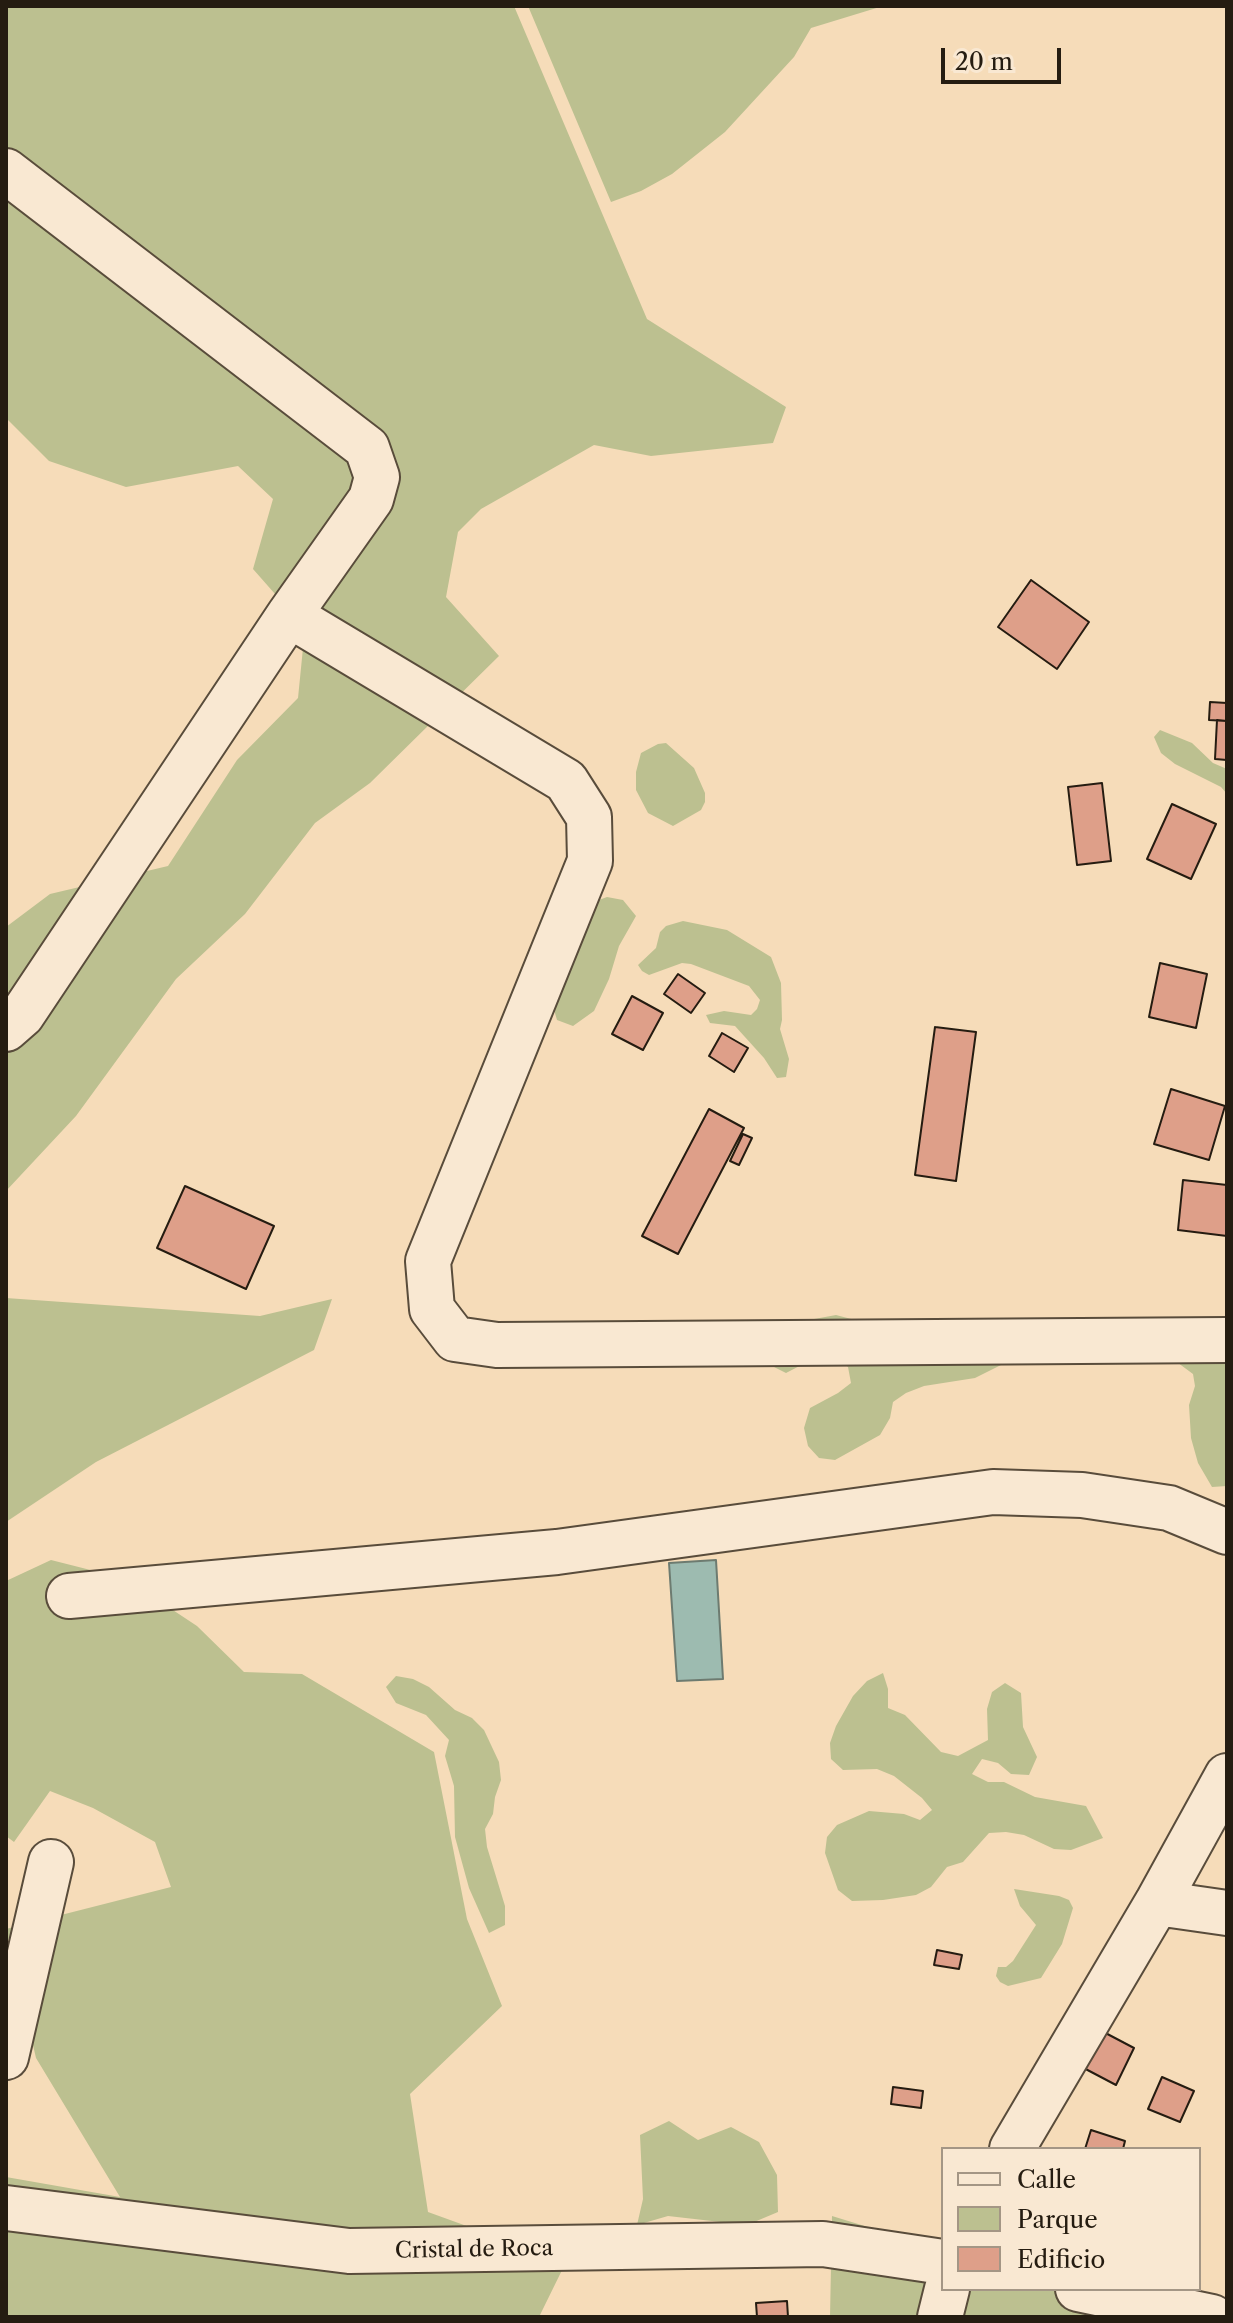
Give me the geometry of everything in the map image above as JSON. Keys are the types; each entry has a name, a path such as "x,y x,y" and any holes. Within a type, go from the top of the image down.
{"street":[{"path":"6,171 367,448 377,477 371,499 289,615 22,1015 6,1029"},
{"path":"289,615 566,781 589,817 590,861 428,1261 432,1309 455,1339 497,1345 1227,1340"},
{"path":"69,1596 557,1552 993,1492 1082,1495 1169,1508 1227,1532"},
{"path":"1013,2147 1157,1903 1227,1776"},
{"path":"6,2057 51,1862"},
{"path":"1157,1903 1227,1913"},
{"name":"Cristal de Roca","path":"6,2208 349,2251 823,2244 941,2262"},
{"path":"940,2317 946,2291"},
{"path":"1088,2291 1212,2317"}],"green space":[{"path":"6,6 514,6 647,319 786,407 773,443 651,456 594,445 481,509 458,532 446,597 499,656 370,783 315,823 245,914 176,979 76,1116 6,1191 6,927 50,894 168,866 237,760 298,698 305,628 253,569 273,499 238,466 126,487 49,461 6,418"},
{"path":"528,6 883,6 811,28 794,57 725,132 672,174 641,191 611,202"},
{"path":"1160,730 1192,743 1213,763 1227,769 1227,794 1221,787 1175,764 1161,753 1154,737"},
{"path":"666,743 694,768 705,793 701,810 673,826 648,813 636,790 636,772 641,753"},
{"path":"607,897 623,900 636,916 619,946 609,979 594,1011 573,1026 557,1020 552,1003 591,903"},
{"path":"683,921 727,930 771,957 781,983 780,1029 789,1059 786,1077 777,1078 764,1058 735,1026 710,1023 706,1015 724,1011 751,1015 760,1000 749,986 691,964 682,963 649,975 638,965 656,948 660,932 666,926"},
{"path":"6,1298 260,1316 332,1299 314,1350 96,1462 6,1522"},
{"path":"836,1315 855,1320 865,1333 1007,1362 975,1378 924,1386 906,1393 893,1402 890,1418 880,1435 835,1460 819,1458 808,1446 804,1428 810,1408 851,1383 848,1367 835,1356 815,1358 786,1373 772,1366 764,1347 787,1324"},
{"path":"1227,1346 1227,1486 1212,1487 1198,1463 1191,1438 1189,1405 1195,1386 1193,1374 1166,1354"},
{"path":"51,1560 126,1579 197,1626 244,1672 302,1674 434,1752 467,1919 502,2006 410,2094 428,2212 566,2262 539,2317 6,2317 6,2177 120,2197 36,2058 6,1929 171,1887 155,1842 93,1808 50,1791 14,1842 6,1836 6,1581"},
{"path":"883,1673 888,1689 888,1708 905,1715 941,1752 958,1756 988,1740 987,1709 992,1692 1005,1683 1021,1693 1023,1727 1037,1757 1029,1775 1011,1774 998,1763 982,1759 972,1774 988,1782 1004,1782 1035,1797 1086,1806 1103,1838 1071,1850 1054,1849 1024,1835 989,1833 963,1862 947,1867 931,1887 916,1895 852,1901 838,1890 825,1853 827,1837 837,1825 869,1811 904,1814 920,1820 932,1810 894,1776 877,1769 843,1770 831,1759 830,1743 853,1696 867,1681"},
{"path":"396,1676 413,1679 429,1687 455,1710 472,1718 484,1730 499,1762 501,1780 493,1814 485,1829 487,1847 505,1906 505,1925 489,1933 469,1888 455,1837 454,1786 445,1756 449,1740 426,1715 396,1703 386,1687"},
{"path":"1014,1889 1059,1896 1069,1900 1073,1908 1062,1944 1041,1978 1008,1986 996,1976 998,1967 1006,1967 1013,1961 1036,1925 1020,1906"},
{"path":"669,2121 698,2140 731,2127 759,2142 777,2175 778,2212 747,2225 668,2216 637,2225 643,2199 640,2135"},
{"path":"832,2216 941,2249 941,2291 1079,2291 1165,2317 830,2317"}],"water":[{"path":"716,1560 723,1679 677,1681 669,1563"}],"building":[{"path":"1031,580 1089,622 1057,669 998,627"},
{"path":"1210,702 1227,703 1227,721 1209,720"},
{"path":"1217,720 1227,721 1227,760 1215,759"},
{"path":"1102,783 1111,861 1077,865 1068,787"},
{"path":"1172,804 1216,824 1191,879 1147,859"},
{"path":"1160,963 1207,974 1196,1028 1149,1017"},
{"path":"678,974 705,993 691,1013 664,994"},
{"path":"632,996 663,1013 643,1050 612,1034"},
{"path":"935,1027 976,1032 956,1181 915,1175"},
{"path":"722,1033 748,1048 734,1072 709,1056"},
{"path":"1171,1089 1225,1106 1209,1160 1154,1144"},
{"path":"709,1109 744,1128 678,1254 642,1236"},
{"path":"743,1134 752,1138 739,1165 730,1161"},
{"path":"1183,1180 1227,1185 1227,1236 1178,1230"},
{"path":"185,1186 274,1226 246,1289 157,1248"},
{"path":"937,1950 962,1955 959,1969 934,1965"},
{"path":"1096,2028 1134,2048 1116,2085 1078,2065"},
{"path":"1162,2077 1194,2091 1180,2122 1148,2109"},
{"path":"893,2087 923,2091 921,2108 891,2104"},
{"path":"1091,2130 1125,2141 1124,2147 1086,2147"},
{"path":"787,2301 788,2317 757,2317 756,2303"}]}
